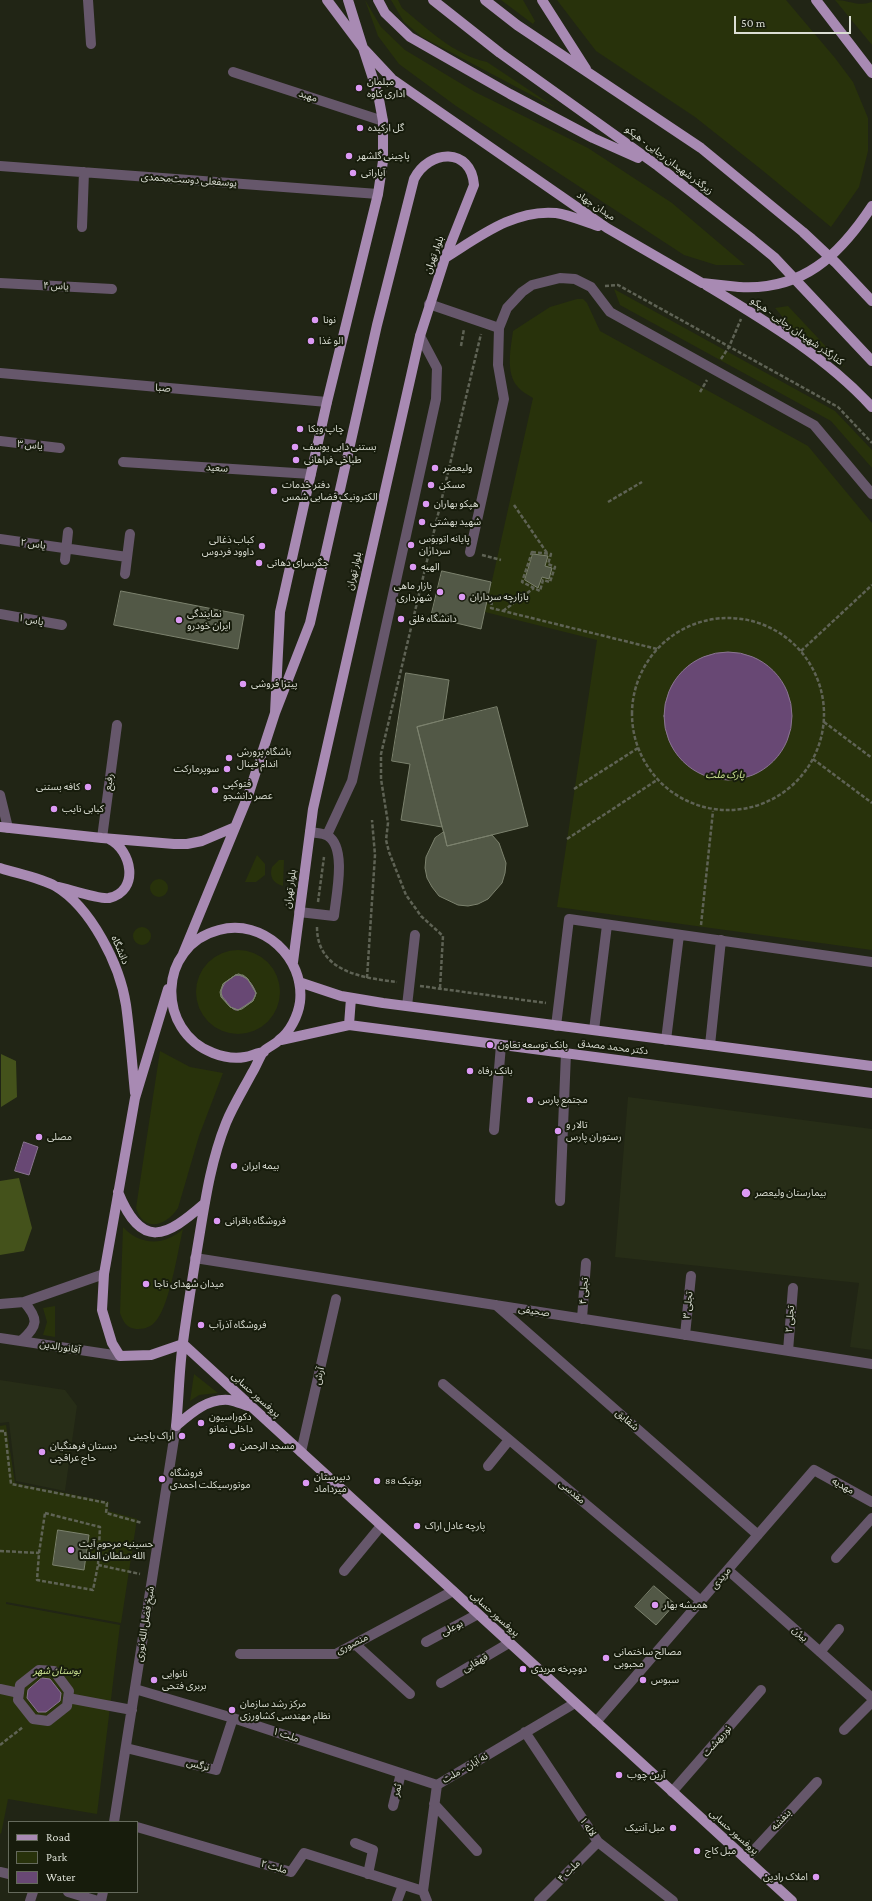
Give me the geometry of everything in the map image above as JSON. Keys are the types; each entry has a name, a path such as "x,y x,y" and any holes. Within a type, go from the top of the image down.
{"main road":[{"path":"327,0 363,48"},
{"name":"میدان جهاد","path":"348,0 363,48 392,79 607,228 702,283 739,288 754,288 790,281 810,272 824,263 838,250 858,228 872,206"},
{"path":"378,0 385,13 410,37 593,138 658,166"},
{"name":"زیرگذر شهیدان رجایی - هپکو","path":"433,0 500,53 658,166 774,257 872,361"},
{"path":"485,0 516,25 701,148 803,232 836,263 872,301"},
{"path":"542,0 587,71"},
{"path":"816,0 872,73"},
{"name":"بلوار تهران","path":"275,713 280,612 327,402 378,194 383,161 384,121 378,94 363,48"},
{"name":"بلوار تهران","path":"183,954 248,796 275,713 310,623 377,325 414,179 418,170 427,162 437,157 448,156 458,159 468,165 473,174 474,185 445,258 420,336 314,801 298,912 293,962"},
{"path":"445,258 506,221 532,213 558,214 607,228"},
{"name":"کنارگذر شهیدان رجایی - هپکو","path":"702,283 746,309 835,371 856,389 872,407"},
{"path":"4,827 105,839 188,844 202,841 235,827"},
{"path":"54,886 107,899 123,891 128,880 130,869 126,855 117,843 105,839"},
{"name":"دانشگاه","path":"0,868 54,886 73,901 90,919 101,936 119,978 126,1004 135,1098"},
{"path":"173,974 170,996 175,1017 187,1036 203,1049 223,1057 244,1058 264,1052 281,1040 293,1023 300,1003 299,982 293,962 280,946 262,933 240,928 218,930 199,939 183,954 173,974 135,1098 104,1274 102,1310 112,1343 120,1356 151,1355 182,1344"},
{"name":"دکتر محمد مصدق","path":"299,982 351,998 556,1026 872,1066"},
{"path":"349,1025 351,998"},
{"name":"دکتر محمد مصدق","path":"281,1040 349,1025 872,1093"},
{"path":"176,1426 182,1344 212,1168 227,1121 264,1052"},
{"path":"118,1192 124,1207 132,1219 142,1229 155,1233 167,1231 181,1224 205,1203"},
{"name":"پروفسور حسابی","path":"182,1344 792,1901"},
{"path":"176,1426 196,1409 211,1403 229,1400 252,1407"}],"street":[{"path":"88,0 91,44"},
{"name":"مهبد","path":"233,72 384,121"},
{"name":"یوسفعلی دوست‌محمدی","path":"0,166 378,194"},
{"path":"82,227 84,172"},
{"path":"470,552 504,399 498,365 499,328 507,308 522,292 532,285 560,278 575,280 591,287 610,312 814,425 872,494"},
{"name":"یاس ۴","path":"0,282 112,289"},
{"path":"429,304 499,328"},
{"path":"327,835 352,781 436,399 437,368 420,336"},
{"name":"صبا","path":"0,374 327,402"},
{"name":"یاس ۳","path":"0,441 60,448"},
{"name":"سعید","path":"123,462 311,474"},
{"path":"65,560 68,532"},
{"path":"125,574 130,534"},
{"name":"یاس ۲","path":"0,539 127,556"},
{"name":"یاس ۱","path":"0,614 62,625"},
{"name":"رفیع","path":"105,839 117,725"},
{"path":"0,795 4,827"},
{"path":"298,912 334,916 339,860 336,845 327,835 310,832"},
{"path":"556,1026 569,919 872,962"},
{"path":"594,1030 607,925"},
{"path":"407,1006 414,935"},
{"path":"666,1040 680,935"},
{"path":"710,1045 721,940"},
{"path":"494,1130 501,1045"},
{"path":"560,1201 566,1053"},
{"name":"صحیفی","path":"196,1258 872,1364"},
{"name":"تجلی ۴","path":"582,1319 586,1263"},
{"path":"0,1304 24,1302 104,1274"},
{"name":"تجلی ۳","path":"685,1335 691,1276"},
{"name":"تجلی ۲","path":"788,1351 793,1288"},
{"name":"آرش","path":"301,1452 336,1299"},
{"path":"21,1341 31,1332 35,1324 34,1315 24,1302"},
{"name":"شقایق","path":"496,1305 758,1535"},
{"name":"آقانورالدین","path":"0,1338 120,1356"},
{"name":"مقدسی","path":"443,1384 701,1601"},
{"name":"شیخ فضل الله نوری","path":"116,1821 176,1426"},
{"path":"488,1466 509,1440"},
{"name":"مریدی","path":"596,1722 814,1470"},
{"name":"مهدیه","path":"814,1470 872,1502"},
{"path":"836,1558 872,1518"},
{"path":"344,1571 381,1526"},
{"name":"بیژن","path":"728,1570 872,1698"},
{"name":"منصوری","path":"240,1654 336,1654 453,1591"},
{"name":"بوعلی","path":"426,1642 478,1614"},
{"path":"820,1652 839,1629"},
{"name":"قهقایی","path":"441,1682 509,1643"},
{"path":"355,1644 410,1694"},
{"path":"39,1670 54,1671 69,1691 68,1698 67,1706 48,1721 33,1719 18,1700 20,1685 39,1670"},
{"path":"0,1689 19,1693"},
{"name":"ملت ۱","path":"135,1689 233,1718 436,1785"},
{"name":"نوربهشت","path":"672,1792 762,1690"},
{"path":"68,1698 132,1710"},
{"path":"844,1730 872,1702"},
{"name":"نه آبان - ملت","path":"425,1896 436,1785 575,1703"},
{"name":"نرگس","path":"126,1748 216,1770 233,1718"},
{"name":"لاله ۱","path":"525,1732 598,1842 673,1901"},
{"name":"ثمر","path":"393,1806 401,1773"},
{"name":"بنفشه","path":"746,1859 817,1782"},
{"path":"434,1804 477,1851"},
{"name":"ملت ۲","path":"138,1827 291,1872 304,1853 403,1885 425,1896"},
{"name":"ملت ۴","path":"539,1901 598,1842"},
{"path":"355,1843 373,1850 368,1874"},
{"path":"397,1901 403,1885"},
{"path":"71,1893 98,1901"}],"path":[{"path":"591,287 618,286 838,407 872,443"},
{"path":"700,392 729,347 746,309"},
{"path":"461,346 467,316"},
{"path":"440,988 443,936 421,916 406,895 389,852 386,840 388,824 381,779 381,754 484,322"},
{"path":"608,502 642,482"},
{"path":"514,505 548,554 551,554 548,564 555,567 550,582 543,580 540,591 522,582 532,552 548,554"},
{"path":"470,552 501,560"},
{"path":"801,652 872,585"},
{"path":"503,611 534,588"},
{"path":"492,601 491,608 657,648"},
{"path":"724,617 753,621 780,632 801,652 816,674 823,698 824,722 818,750 806,772 787,791 765,804 740,811 713,811 688,803 665,788 647,768 635,742 631,713 635,685 646,662 657,648 663,642 684,628 704,620 724,617"},
{"path":"824,722 872,758"},
{"path":"574,789 638,748"},
{"path":"813,759 872,803"},
{"path":"567,839 658,780"},
{"path":"701,927 713,811"},
{"path":"367,978 374,855 372,820"},
{"path":"0,1431 5,1431 11,1484 107,1503 106,1513 142,1523"},
{"path":"45,1513 100,1527 98,1565 93,1590 37,1580 39,1553 45,1513"},
{"path":"0,1551 39,1553"},
{"path":"98,1565 153,1576"},
{"path":"0,1745 33,1719"}],"shaded area":[{"name":"بیمارستان ولیعصر","path":"628,1097 872,1129 872,1350 850,1347 859,1283 615,1257"},
{"name":"دبستان فرهنگیان حاج عراقچی","path":"0,1380 65,1390 77,1406 65,1491 16,1481 9,1422 0,1423"}],"green space":[{"path":"365,0 381,27 405,50 475,92 588,148 672,203 745,265 716,265 684,255 456,106 399,64 378,36"},
{"path":"391,0 398,0 402,8 452,47 463,54 487,62 556,108 422,37 404,22"},
{"path":"501,0 523,0 535,21 533,24"},
{"path":"557,0 786,0 835,58 853,82 868,118 868,151 859,187 831,227 695,117 596,51"},
{"path":"835,0 857,4 872,2 872,45"},
{"path":"614,289 835,411 872,450 872,468 831,421 620,305"},
{"name":"پارک ملت","path":"577,299 583,299 587,303 600,331 808,446 872,523 872,950 557,907 597,640 485,612 533,398 519,388 511,375 510,352 513,331 550,307"},
{"path":"788,306 846,368 791,327 775,308"},
{"path":"257,855 265,864 265,875 256,882 245,882"},
{"path":"279,860 284,860 283,886 274,881 271,874 272,867"},
{"path":"159,879 165,882 168,888 165,894 159,897 153,894 150,888 153,882"},
{"path":"142,927 148,930 151,936 148,942 142,945 136,942 133,936 136,930"},
{"path":"238,950 254,953 268,962 277,976 280,992 277,1008 268,1022 254,1031 238,1034 222,1031 208,1022 199,1008 196,992 199,976 208,962 222,953"},
{"path":"160,1051 190,1067 223,1073 199,1136 178,1208 162,1223 150,1224 144,1221 136,1208"},
{"path":"1,1054 16,1061 17,1097 1,1107"},
{"path":"19,1178 32,1228 24,1251 0,1255 0,1181"},
{"name":"میدان شهدای ناجا","path":"123,1227 137,1238 153,1242 168,1239 183,1229 172,1279 164,1306 154,1323 143,1328 136,1329 127,1326 120,1313"},
{"path":"55,1306 55,1337 43,1335 47,1322 43,1308"},
{"path":"194,1374 218,1393 199,1395 190,1401"},
{"name":"بوستان شهر","path":"6,1425 15,1483 109,1502 108,1511 137,1519 121,1623 6,1602 6,1604 120,1625 97,1814 8,1799 1,1834 0,1426"}],"water":[{"path":"722,652 734,652 753,656 774,670 788,691 792,716 788,741 774,762 753,776 734,780 722,780 703,776 682,762 668,741 664,722 664,710 668,691 682,670 703,656"},
{"path":"236,975 246,978 253,986 256,993 255,997 243,1008 235,1010 222,996 221,990 225,983"},
{"path":"24,1142 38,1147 29,1175 15,1171"},
{"path":"42,1678 50,1679 61,1693 60,1701 46,1712 38,1712 27,1698 28,1690"}],"building":[{"path":"533,554 548,556 545,566 552,568 549,579 542,577 538,588 525,580"},
{"name":"بازارچه سرداران","path":"442,571 491,582 481,629 431,617"},
{"name":"نمایندگی ایران خودرو","path":"121,591 244,615 238,649 114,625"},
{"path":"406,673 449,680 443,720 417,727 442,827 401,820 410,764 392,761"},
{"path":"497,707 528,826 447,846 417,727"},
{"path":"444,832 447,846 492,835 499,843 506,863 505,873 502,883 488,899 478,904 468,906 458,905 439,896 432,887 427,878 425,868 426,857 435,838"},
{"path":"223,984 221,992 222,997 230,1007 221,997 220,992"},
{"path":"253,1001 242,1009 238,1010"},
{"name":"حسینیه مرحوم آیت الله سلطان العلما","path":"58,1530 89,1535 84,1570 53,1565"},
{"name":"همیشه بهار","path":"654,1586 675,1604 656,1625 635,1607"}],"place":[{"name":"مبلمان اداری کاوه","path":"359,88"},
{"name":"گل ارکیده","path":"360,128"},
{"name":"پاچینی گلشهر","path":"349,156"},
{"name":"آپاراتی","path":"353,173"},
{"name":"نونا","path":"315,320"},
{"name":"الو غذا","path":"311,341"},
{"name":"چاپ ویکا","path":"300,429"},
{"name":"بستنی دایی یوسف","path":"295,447"},
{"name":"طباخی فراهانی","path":"296,460"},
{"name":"ولیعصر","path":"435,468"},
{"name":"مسکن","path":"431,485"},
{"name":"دفتر خدمات الکترونیک قضایی شمس","path":"274,491"},
{"name":"هپکو بهاران","path":"426,504"},
{"name":"شهید بهشتی","path":"422,522"},
{"name":"پایانه اتوبوس سرداران","path":"411,545"},
{"name":"کباب ذغالی داوود فردوس","path":"262,546"},
{"name":"جگرسرای دهاتی","path":"259,563"},
{"name":"الهیه","path":"413,567"},
{"name":"بازار ماهی شهرداری","path":"440,592"},
{"name":"بازارچه سرداران","path":"462,597"},
{"name":"دانشگاه فلق","path":"401,619"},
{"name":"نمایندگی ایران خودرو","path":"179,620"},
{"name":"پیتزا فروشی","path":"243,684"},
{"name":"باشگاه پرورش اندام فینال","path":"229,758"},
{"name":"سوپرمارکت","path":"227,769"},
{"name":"کافه بستنی","path":"88,787"},
{"name":"فتوکپی عصر دانشجو","path":"215,790"},
{"name":"کبابی نایب","path":"54,809"},
{"name":"بانک توسعه تعاون","path":"490,1045"},
{"name":"بانک رفاه","path":"470,1071"},
{"name":"مجتمع پارس","path":"530,1100"},
{"name":"تالار و رستوران پارس","path":"558,1131"},
{"name":"مصلی","path":"39,1137"},
{"name":"بیمه ایران","path":"234,1166"},
{"name":"بیمارستان ولیعصر","path":"746,1193"},
{"name":"فروشگاه باقرانی","path":"217,1221"},
{"name":"میدان شهدای ناجا","path":"146,1284"},
{"name":"فروشگاه آذرآب","path":"201,1325"},
{"name":"دکوراسیون داخلی نمانو","path":"201,1423"},
{"name":"اراک پاچینی","path":"182,1436"},
{"name":"مسجد الرحمن","path":"232,1446"},
{"name":"دبستان فرهنگیان حاج عراقچی","path":"42,1452"},
{"name":"فروشگاه موتورسیکلت احمدی","path":"162,1479"},
{"name":"بوتیک 88","path":"377,1481"},
{"name":"دبیرستان میرداماد","path":"306,1483"},
{"name":"پارچه عادل اراک","path":"417,1526"},
{"name":"حسینیه مرحوم آیت الله سلطان العلما","path":"71,1550"},
{"name":"همیشه بهار","path":"655,1605"},
{"name":"مصالح ساختمانی محبوبی","path":"606,1658"},
{"name":"دوچرخه مریدی","path":"523,1669"},
{"name":"نانوایی بربری فتحی","path":"154,1680"},
{"name":"سبوس","path":"643,1680"},
{"name":"مرکز رشد سازمان نظام مهندسی کشاورزی","path":"232,1710"},
{"name":"آرین چوب","path":"619,1775"},
{"name":"مبل آنتیک","path":"673,1828"},
{"name":"مبل کاج","path":"697,1851"},
{"name":"املاک رادین","path":"816,1877"}]}
